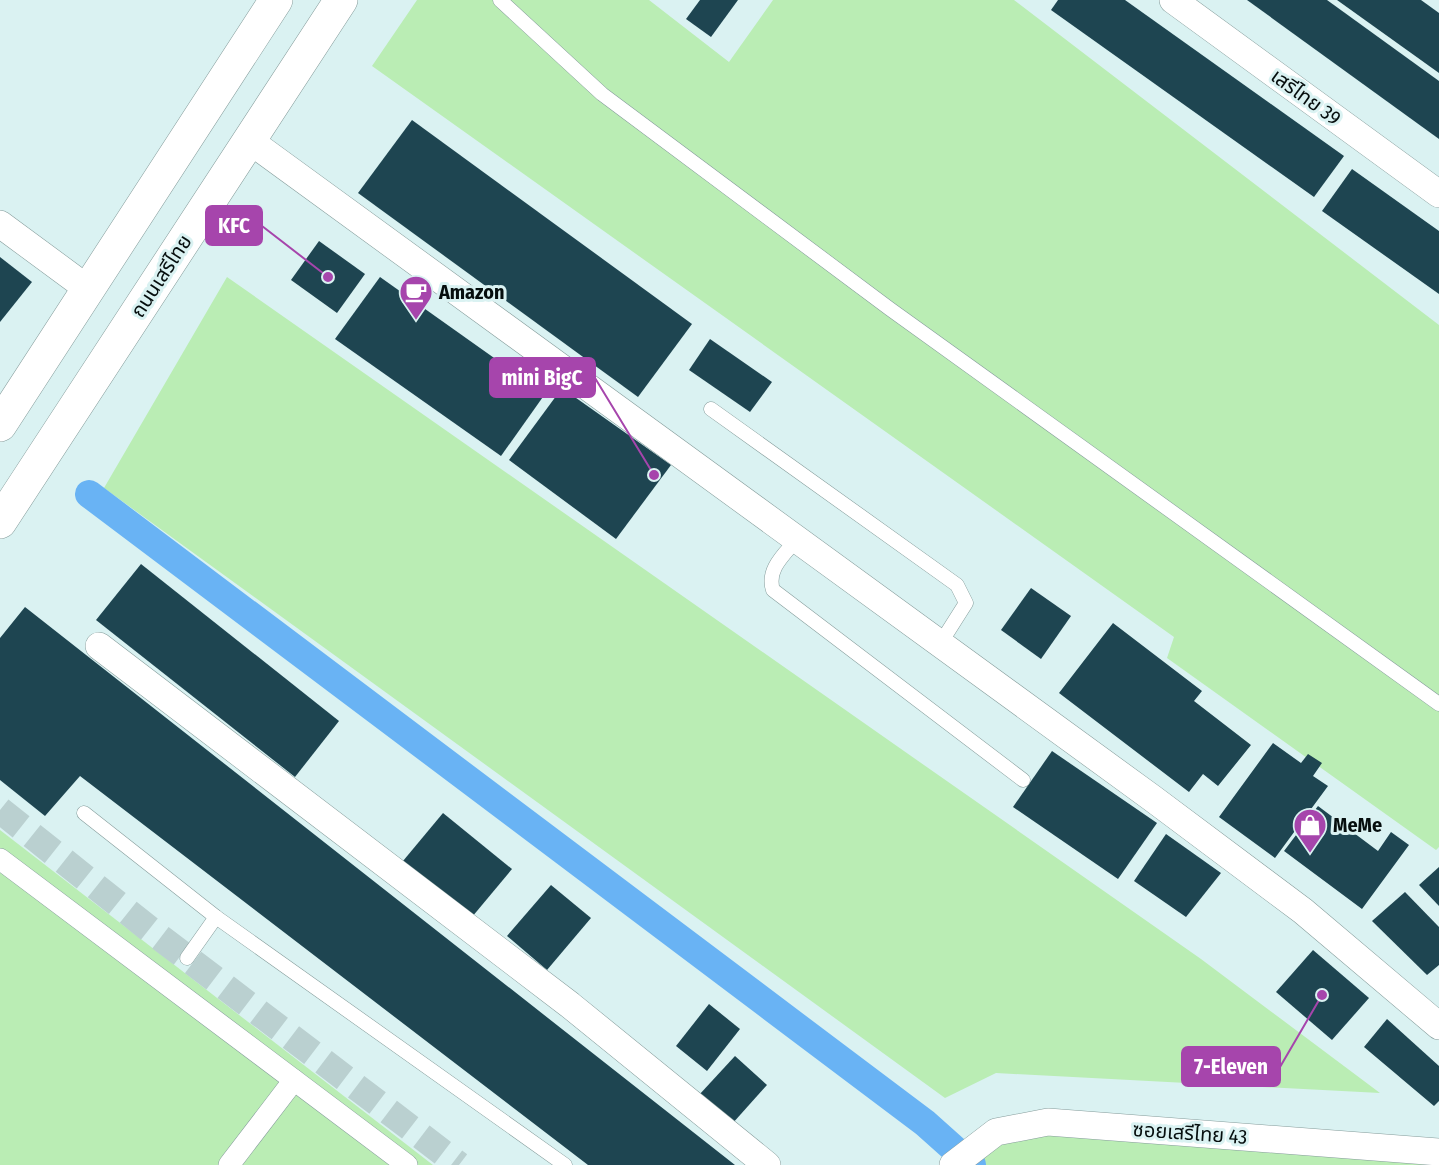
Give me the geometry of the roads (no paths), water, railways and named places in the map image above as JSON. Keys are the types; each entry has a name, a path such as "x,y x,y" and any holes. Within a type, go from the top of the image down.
{"main road":[{"path":"0,425 276,0"},
{"name":"ถนนเสรีไทย","path":"0,522 341,0"}],"street":[{"name":"เสรีไทย 39","path":"1173,0 1439,194"},
{"path":"250,141 1303,911 1434,1013"},
{"path":"0,224 88,289"},
{"path":"99,646 570,1005 767,1165"},
{"path":"0,859 407,1165"},
{"path":"229,1165 294,1080"},
{"name":"ซอยเสรีไทย 43","path":"953,1165 996,1132 1048,1122 1439,1152"}],"lane":[{"path":"500,0 612,101 890,309 1439,704"},
{"path":"711,409 957,585 966,603 940,644"},
{"path":"797,539 771,572 770,581 773,590 1023,780"},
{"path":"84,813 216,916 565,1165"},
{"path":"187,958 216,916"}],"waterway":[{"path":"89,494 925,1123 972,1165"}],"tunnel":[{"path":"0,810 153,932 459,1165"}],"place":[{"name":"KFC","path":"328,277"},
{"name":"Amazon","path":"416,321"},
{"name":"mini BigC","path":"654,475"},
{"name":"MeMe","path":"1310,854"},
{"name":"7-Eleven","path":"1322,995"}]}
